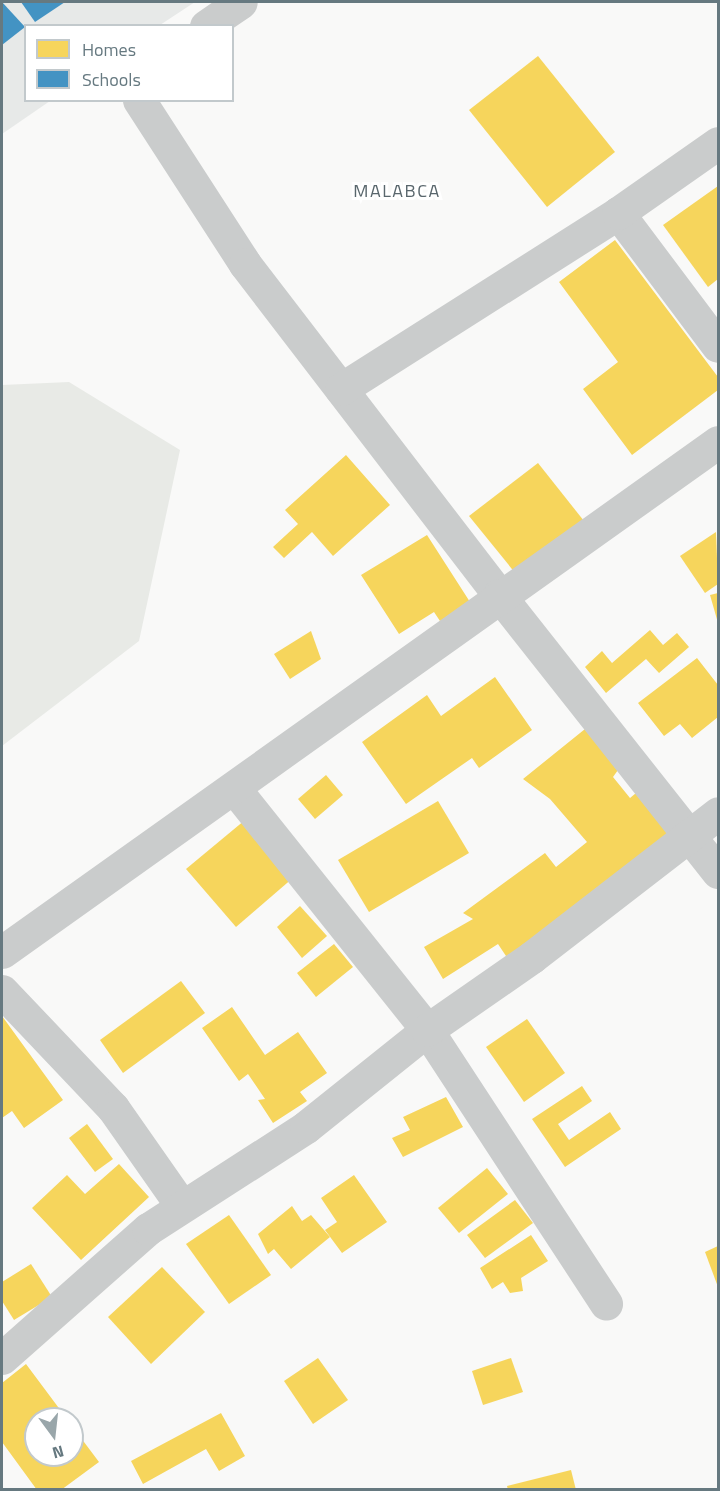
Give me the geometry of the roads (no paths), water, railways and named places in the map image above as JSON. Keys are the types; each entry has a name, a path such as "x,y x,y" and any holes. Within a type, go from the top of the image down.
{"street":[{"path":"209,24 241,2"},
{"path":"140,102 245,264 499,596 718,873"},
{"path":"341,389 618,213 718,143"},
{"path":"618,213 718,346"},
{"path":"2,952 718,442"},
{"path":"234,788 427,1029 606,1304"},
{"path":"2,1358 148,1229 181,1205 306,1127 427,1029 532,957 718,813"},
{"path":"2,991 113,1108 181,1205"}],"district":[{"name":"MALABCA","path":"397,191"}]}
